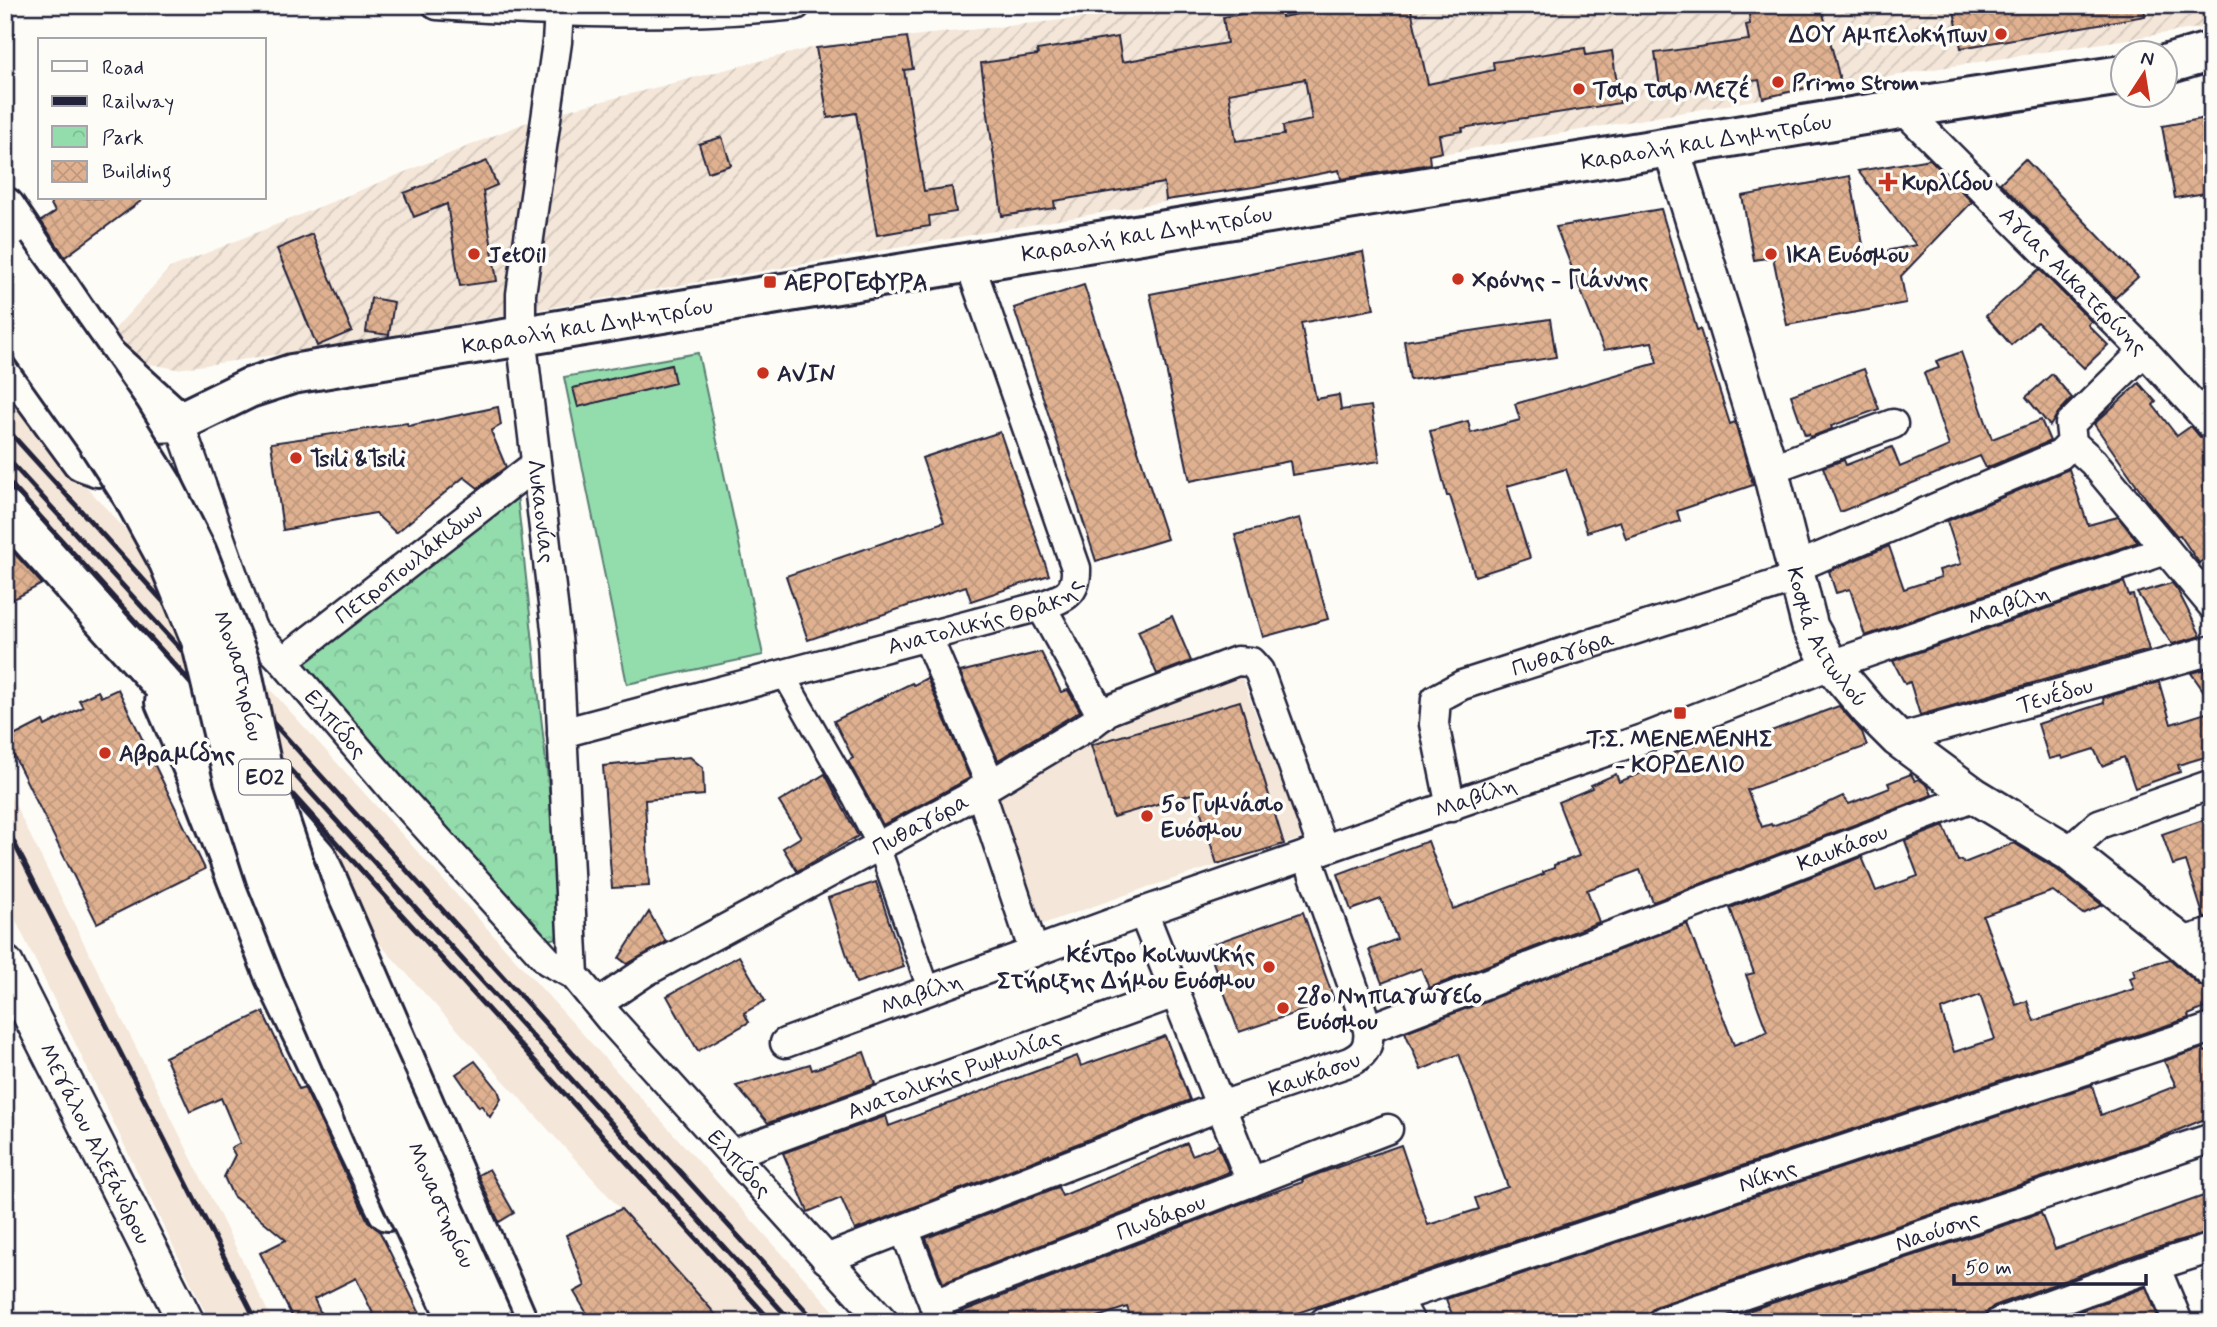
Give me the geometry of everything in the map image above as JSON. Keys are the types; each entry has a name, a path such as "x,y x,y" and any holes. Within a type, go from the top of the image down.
{"main road":[{"path":"2178,61 2212,51"},
{"path":"2178,75 2212,76"},
{"name":"Καραολή και Δημητρίου","path":"5,356 82,461 98,467 120,455 138,432 155,423 179,422 249,388 292,374 969,261 2108,77"},
{"path":"5,207 105,355 179,422"},
{"name":"Μοναστηρίου","path":"5,254 121,419 163,486 197,553 240,663 262,768 307,903 494,1322"},
{"name":"Μοναστηρίου","path":"5,312 101,446 139,506 169,562 201,640 234,779 266,878 385,1163 459,1322"},
{"path":"5,510 317,858 518,1322"},
{"path":"152,671 204,794 275,977 441,1322"}],"street":[{"path":"437,5 559,11 796,5"},
{"name":"Λυκαονίας","path":"559,11 557,42 521,294 521,335 558,646 574,975"},
{"name":"Αγιας Αικατερίνης","path":"1903,109 2144,351 2212,425"},
{"name":"Κοσμά Αιτωλού","path":"1671,147 1770,469 1810,627 1831,665 1898,739 1975,796 2068,852 2196,937 2212,970"},
{"name":"Ανατολικής Θράκης","path":"562,733 1041,606 1055,601 1073,589 1076,568 969,261"},
{"path":"2144,351 2070,424 2072,443 2093,462 2212,605"},
{"name":"Ελπίδος","path":"179,422 252,629 548,961 574,975"},
{"path":"1770,469 1893,424"},
{"name":"Πυθαγόρα","path":"1451,807 1433,724 1436,699 1462,685 1795,573 2060,454 2072,443"},
{"name":"Πετροπουλάκιδων","path":"283,661 535,465"},
{"name":"Μαβίλη","path":"785,1043 1143,912 1644,738 1831,665 2166,550"},
{"path":"1041,606 1102,716"},
{"path":"927,636 985,787 1034,952"},
{"name":"Τενέδου","path":"1898,739 2212,650"},
{"name":"Πυθαγόρα","path":"598,1003 645,972 878,847 1122,705 1233,662 1247,661 1256,665 1266,687 1315,852"},
{"path":"783,674 847,786 878,847 929,990"},
{"path":"2068,852 2099,824 2212,784"},
{"name":"Καυκάσου","path":"826,1259 1221,1106 1355,1059 1369,1043 1368,1029 1975,796"},
{"path":"1315,852 1368,1029"},
{"path":"1143,912 1251,1182"},
{"name":"Μεγάλου Αλεξάνδρου","path":"5,964 182,1320"},
{"path":"574,975 598,1003"},
{"name":"Ανατολικής Ρωμυλίας","path":"732,1154 1175,993"},
{"name":"Ελπίδος","path":"598,1003 884,1322"},
{"name":"Νίκης","path":"1324,1322 1403,1310 2212,1028"},
{"name":"Πινδάρου","path":"938,1313 1251,1182 1388,1129"},
{"name":"Ναούσης","path":"1662,1322 2212,1138"},
{"path":"904,1228 938,1313"},
{"path":"2000,1322 2212,1248"},
{"path":"2155,1266 2176,1321"}],"shaded area":[{"path":"1205,5 2212,5 2212,26 2134,38 2108,38 2108,42 1940,68 281,354 177,369 139,362 112,332 170,268 522,124 818,46"},
{"path":"5,397 844,1322 723,1322 5,531"},
{"name":"5ο Γυμνάσιο Ευόσμου","path":"1240,673 1303,838 1148,887 1037,926 991,795 1103,728"},
{"path":"5,785 273,1322 210,1322 5,898"}],"green space":[{"path":"698,353 763,655 627,684 564,377"},
{"path":"517,495 565,937 545,940 302,662"}],"building":[{"path":"1342,5 1410,5 1428,84 1494,70 1493,62 1585,48 1586,55 1612,51 1620,103 1462,128 1463,131 1439,135 1442,152 1429,155 1430,164 1341,179 1339,170 1254,187 1166,200 1164,183 1054,201 1055,208 1002,216 981,63 1038,55 1037,50 1118,37 1122,62 1227,43 1223,17 1281,8 1282,17","holes":["1305,79 1312,120 1283,126 1284,135 1236,141 1229,93"]},
{"path":"1748,5 1821,5 1840,80 1763,98 1759,80 1661,94 1655,53 1749,40 1746,25 1750,24"},
{"name":"ΔΟΥ Αμπελοκήπων","path":"1953,5 2144,5 2145,16 1961,48"},
{"path":"907,37 913,69 904,70 924,191 952,187 956,212 929,216 930,226 877,235 856,113 828,118 816,48"},
{"path":"2212,117 2212,192 2175,198 2162,126"},
{"path":"722,137 731,165 708,172 699,144"},
{"name":"ΙΚΑ Ευόσμου","path":"1930,159 1972,202 1901,276 1906,303 1787,325 1773,257 1754,260 1742,196 1850,176 1865,255 1916,245 1858,171"},
{"path":"2025,159 2138,277 2115,298 2000,183"},
{"path":"487,161 497,185 483,191 497,281 460,286 447,204 414,217 404,193"},
{"path":"49,200 142,200 65,257 41,221 55,212"},
{"path":"1661,209 1697,330 1700,329 1730,424 1735,422 1753,485 1677,511 1680,521 1626,539 1620,521 1587,532 1566,469 1507,486 1530,558 1475,576 1450,496 1447,496 1430,431 1468,421 1471,433 1520,420 1515,404 1657,363 1652,342 1604,350 1556,227"},
{"path":"312,234 352,331 317,346 277,249"},
{"path":"1363,252 1374,309 1301,323 1316,399 1339,395 1341,410 1371,406 1380,461 1292,475 1290,461 1190,481 1150,294"},
{"path":"2039,269 2091,321 2088,325 2108,345 2084,368 2037,322 2011,345 1986,316"},
{"path":"1084,285 1167,539 1096,561 1014,308"},
{"path":"371,298 394,302 389,335 366,332"},
{"path":"1550,319 1556,357 1410,380 1404,341"},
{"path":"1961,352 1992,439 2041,420 2050,441 1986,468 1980,456 1840,512 1823,467 1844,460 1846,465 1892,447 1900,467 1949,446 1924,373 1939,368 1936,361"},
{"path":"671,365 675,383 578,407 573,388"},
{"path":"1864,369 1879,409 1831,426 1832,429 1810,437 1809,434 1805,435 1791,395"},
{"path":"2052,374 2072,398 2050,426 2026,397"},
{"path":"2139,383 2156,402 2153,405 2177,436 2191,426 2200,437 2212,442 2212,554 2199,563 2180,535 2177,536 2152,507 2094,424"},
{"path":"498,407 501,425 491,431 506,467 478,488 464,477 396,533 375,513 283,530 271,443 407,423 408,426"},
{"path":"1000,432 1049,575 971,601 966,586 808,640 786,576 944,522 922,458"},
{"path":"2069,469 2088,525 2118,517 2138,542 1865,636 1850,589 1836,593 1829,571 1889,546 1904,589 1941,577 1939,570 1961,564 1947,521"},
{"path":"1300,518 1328,619 1263,637 1235,535"},
{"path":"5,543 42,584 12,600 5,589"},
{"path":"2124,582 2129,596 2133,595 2149,650 1920,715 1910,682 1905,684 1893,661"},
{"path":"2172,583 2201,636 2172,644 2137,593"},
{"path":"1172,616 1191,661 1157,674 1138,631"},
{"path":"1041,652 1061,692 1068,690 1080,711 998,760 960,672"},
{"path":"2212,667 2212,703 2191,673"},
{"path":"927,678 970,778 883,825 848,761 853,758 834,721"},
{"path":"2159,682 2171,724 2212,711 2212,755 2178,765 2180,772 2135,788 2124,757 2102,766 2094,749 2062,759 2061,756 2049,759 2038,724 2104,703 2103,698"},
{"path":"118,689 205,869 97,923 6,740 43,721 45,726 83,707 79,700 98,691 101,697"},
{"path":"1240,701 1284,844 1217,864 1195,793 1113,817 1091,745"},
{"path":"1839,706 1862,732 1867,746 1747,790 1762,827 1807,813 1843,796 1849,804 1890,788 1888,783 1911,774 1915,781 1919,779 1928,786 1932,795 1653,902 1640,870 1587,890 1599,922 1429,988 1421,968 1382,983 1369,950 1397,939 1381,899 1351,910 1338,874 1428,841 1453,909 1544,874 1543,872 1554,868 1554,865 1579,856 1558,802 1592,788 1591,785 1616,774 1619,782 1666,763 1664,757 1725,733 1730,746"},
{"path":"690,757 703,768 704,795 645,800 649,886 612,888 603,766"},
{"path":"825,774 858,836 797,871 783,848 801,837 779,802"},
{"path":"2212,817 2212,917 2204,918 2186,861 2173,865 2162,834"},
{"path":"1944,826 1958,861 1962,860 1964,863 2014,843 2056,869 2102,905 2083,914 2053,891 1983,916 2016,1005 2027,1001 2034,1021 2134,989 2130,978 2135,976 2133,969 2170,959 2199,985 2212,990 2212,1005 2188,1015 2189,1018 1270,1322 1132,1322 1127,1307 1083,1322 957,1322 956,1314 1303,1182 1302,1180 1312,1176 1401,1145 1428,1225 1479,1209 1475,1198 1508,1187 1459,1054 1421,1070 1405,1032 1687,924 1734,1045 1767,1032 1746,975 1754,973 1730,908 1862,857 1876,891 1918,876 1905,841","holes":["1980,995 1995,1039 1954,1052 1941,1010"]},
{"path":"876,882 904,967 856,983 828,898"},
{"path":"649,912 666,942 627,964 619,958"},
{"name":"Κέντρο Κοινωνικής Στήριξης Δήμου Ευόσμου","path":"1303,912 1334,1000 1239,1032 1207,946"},
{"path":"739,956 765,1001 744,1013 749,1022 698,1051 667,996"},
{"path":"263,1012 299,1089 304,1087 368,1221 379,1230 424,1322 377,1322 356,1278 314,1299 325,1322 295,1322 260,1253 286,1240 233,1196 224,1177 235,1155 231,1148 240,1143 221,1098 190,1112 165,1057"},
{"path":"1165,1036 1190,1100 855,1230 841,1198 808,1212 783,1153 886,1116 889,1126 1077,1056 1081,1066"},
{"path":"2203,1048 2205,1052 2212,1049 2212,1116 2154,1140 1657,1306 1649,1312 1646,1322 1455,1322 1446,1299 2092,1085 2101,1115 2176,1086 2164,1061"},
{"path":"864,1052 875,1084 768,1123 736,1086 810,1064 812,1070"},
{"path":"475,1061 498,1090 501,1099 490,1117 481,1105 479,1107 456,1074"},
{"path":"1187,1143 1192,1155 1218,1145 1229,1172 943,1283 926,1238 1058,1187 1062,1196"},
{"path":"489,1169 514,1213 499,1222 478,1175"},
{"path":"2212,1193 2212,1232 2149,1250 1994,1306 1984,1317 1971,1322 1715,1322 2041,1213 2055,1249"},
{"path":"621,1209 722,1322 592,1322 574,1292 585,1286 566,1235"},
{"path":"2146,1287 2160,1322 2050,1322"}],"railway":[{"path":"5,427 816,1322"},
{"path":"5,456 792,1322"},
{"path":"5,478 772,1322"},
{"path":"5,825 257,1322"}],"place":[{"name":"ΔΟΥ Αμπελοκήπων","path":"2001,34"},
{"name":"Primo Strom","path":"1778,82"},
{"name":"Τσιρ τσιρ Μεζέ","path":"1579,89"},
{"name":"Κυρλίδου","path":"1888,182"},
{"name":"JetOil","path":"474,254"},
{"name":"ΙΚΑ Ευόσμου","path":"1771,254"},
{"name":"Χρόνης - Γιάννης","path":"1458,279"},
{"name":"ΑΕΡΟΓΕΦΥΡΑ","path":"770,282"},
{"name":"AVIN","path":"763,373"},
{"name":"Tsili &Tsili","path":"296,458"},
{"name":"Τ.Σ. ΜΕΝΕΜΕΝΗΣ - ΚΟΡΔΕΛΙΟ","path":"1680,713"},
{"name":"Αβραμίδης","path":"105,753"},
{"name":"5ο Γυμνάσιο Ευόσμου","path":"1147,816"},
{"name":"Κέντρο Κοινωνικής Στήριξης Δήμου Ευόσμου","path":"1269,967"},
{"name":"28ο Νηπιαγωγείο Ευόσμου","path":"1283,1008"}]}
